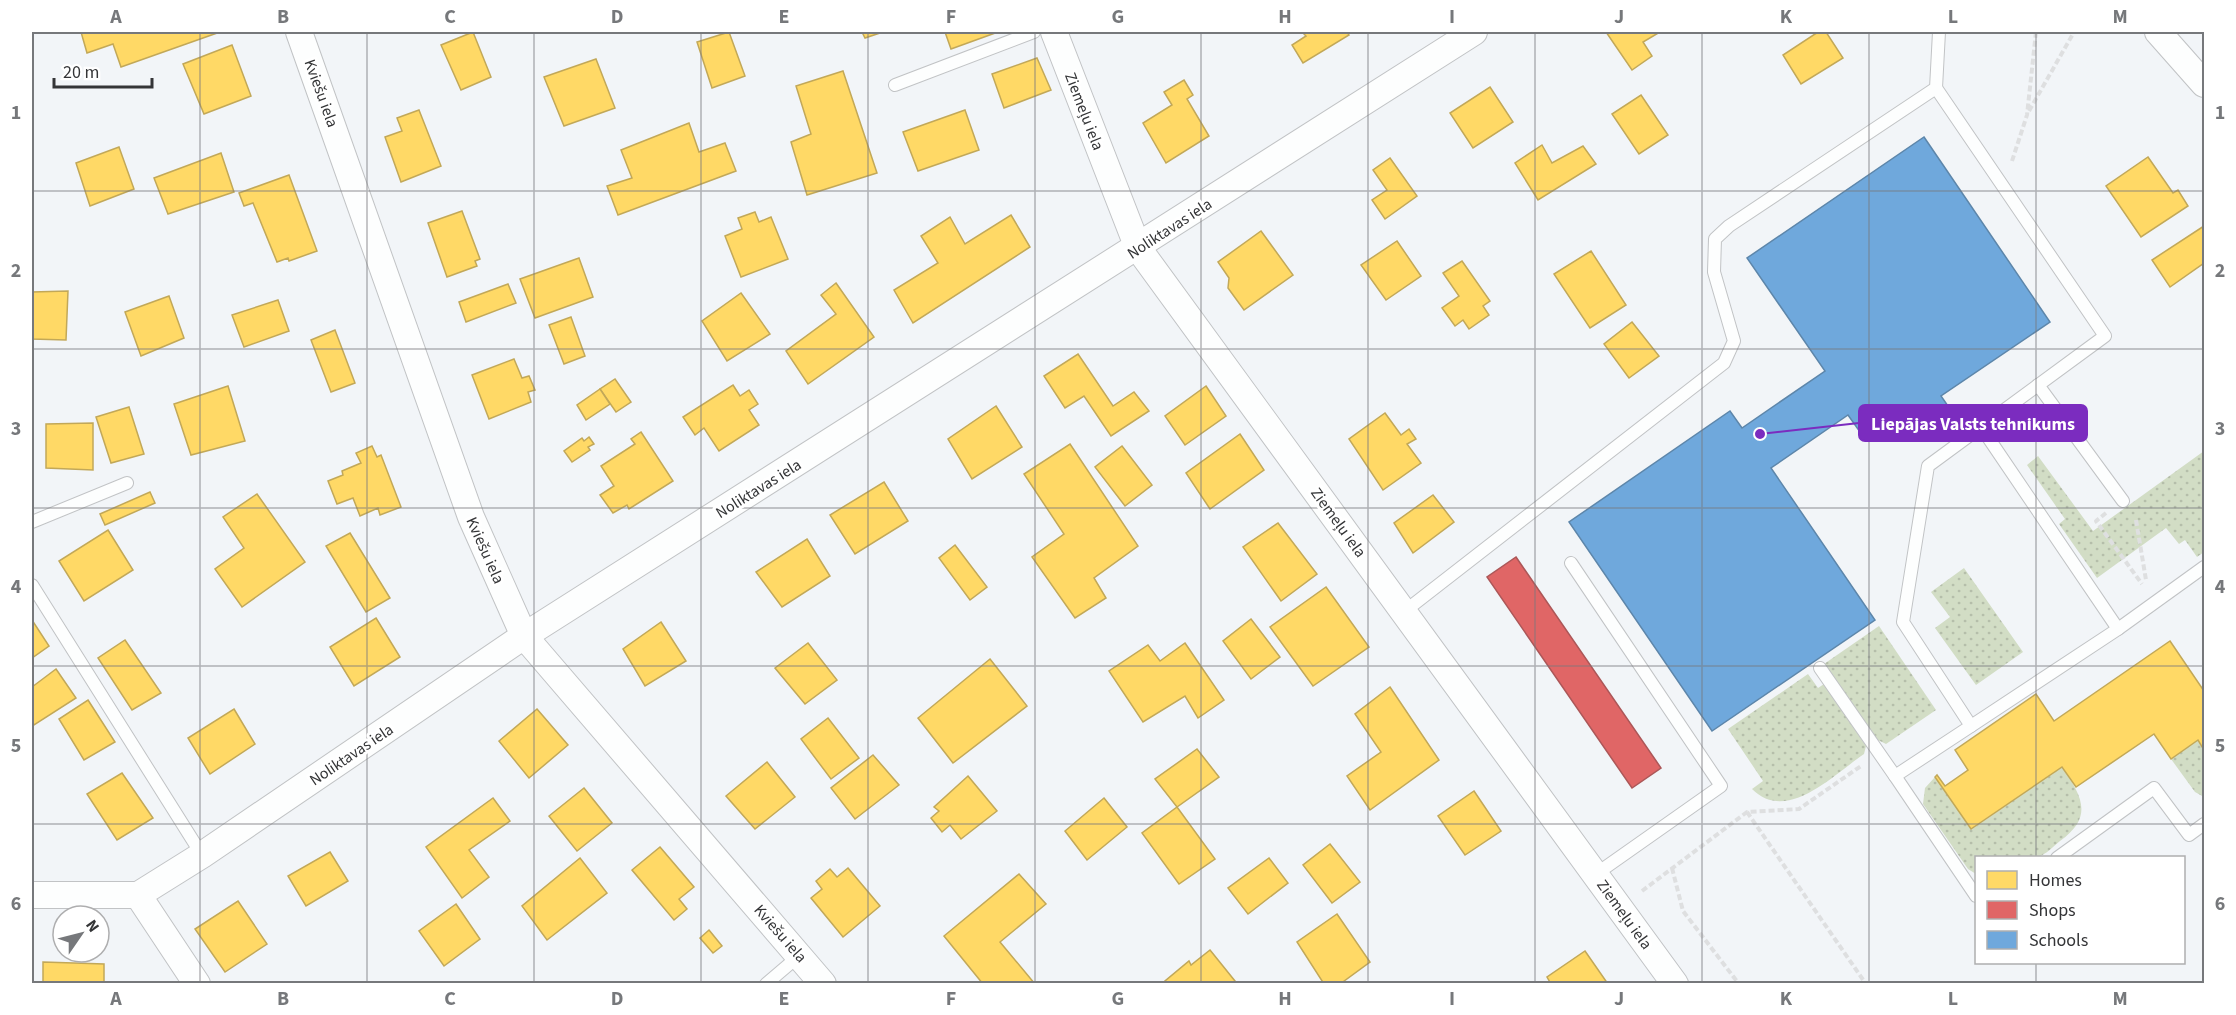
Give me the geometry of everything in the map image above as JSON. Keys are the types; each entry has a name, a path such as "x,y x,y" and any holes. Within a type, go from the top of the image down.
{"street":[{"name":"Kviešu iela","path":"299,32 471,518 524,636 823,984"},
{"name":"Ziemeļu iela","path":"1054,32 1138,248 1676,984"},
{"name":"Noliktavas iela","path":"138,895 202,855 524,636 1138,248 1474,32"},
{"path":"2158,32 2205,84"},
{"path":"32,895 138,895 197,984"}],"lane":[{"path":"895,85 1034,32"},
{"path":"1939,32 1936,88 2105,336 1928,466 1903,622 1971,726"},
{"path":"1405,611 1724,363 1734,341 1714,272 1715,239 1729,226 1936,88"},
{"path":"2038,385 2123,501"},
{"path":"1981,427 2118,629"},
{"path":"32,522 127,483"},
{"path":"1571,563 1721,786 1596,874"},
{"path":"1895,776 2118,629 2152,598 2205,567"},
{"path":"32,585 202,855"},
{"path":"1820,668 1975,893"},
{"path":"2060,856 2154,788 2189,835 2205,824"},
{"path":"766,984 800,955"}],"path":[{"path":"2004,188 2027,115 2036,32"},
{"path":"2027,115 2074,32"},
{"path":"2131,495 2152,598 2096,521 2131,495"},
{"path":"1620,907 1747,812 1800,809 1879,753"},
{"path":"1747,812 1866,984"},
{"path":"1672,868 1683,911 1739,984"}],"green space":[{"path":"2204,451 2204,552 2197,557 2185,540 2179,544 2166,528 2097,578 2059,524 2065,519 2027,465 2038,456 2093,531"},
{"path":"1964,568 2023,652 1976,685 1935,628 1950,617 1931,592"},
{"path":"1879,626 1936,710 1886,744 1874,738 1824,664"},
{"path":"1808,674 1818,688 1824,684 1866,746 1864,754 1824,784 1795,799 1780,801 1766,798 1752,789 1763,781 1728,729"},
{"path":"2198,740 2204,750 2204,797 2195,792 2171,759"},
{"path":"2062,767 2079,797 2081,815 2077,823 2071,832 2046,852 2040,856 1975,856 1975,873 1968,869 1923,804 1925,788 1935,777 1972,829"}],"building: Homes":[{"path":"81,32 220,32 121,67 113,44 87,53"},
{"path":"473,32 491,77 461,90 441,45"},
{"path":"729,32 745,76 712,88 697,42"},
{"path":"862,32 883,32 865,38"},
{"path":"945,32 998,32 951,49"},
{"path":"1302,32 1347,32 1349,35 1303,63 1292,45 1306,36"},
{"path":"1606,32 1660,32 1643,42 1652,56 1632,70"},
{"path":"1818,32 1826,32 1843,58 1801,84 1783,55"},
{"path":"232,45 251,96 204,114 183,64"},
{"path":"1037,58 1051,90 1004,108 992,74"},
{"path":"596,59 615,108 564,126 544,77"},
{"path":"843,71 877,173 807,195 791,142 811,134 796,86"},
{"path":"1184,80 1193,95 1187,99 1209,136 1166,163 1143,123 1172,105 1164,92"},
{"path":"1490,87 1513,122 1473,148 1450,113"},
{"path":"1641,95 1668,135 1639,154 1612,114"},
{"path":"419,110 441,166 401,182 385,137 402,131 397,118"},
{"path":"965,110 979,150 918,171 903,132"},
{"path":"689,123 699,152 725,143 736,171 618,215 607,186 632,178 621,150"},
{"path":"1542,145 1552,163 1583,146 1596,164 1538,200 1515,163"},
{"path":"119,147 134,189 90,206 76,163"},
{"path":"221,153 234,192 168,214 154,178"},
{"path":"2148,157 2173,193 2178,190 2188,206 2141,237 2106,186"},
{"path":"1390,158 1417,196 1385,219 1372,200 1387,190 1373,170"},
{"path":"289,175 317,251 289,261 288,258 277,262 253,203 244,206 239,193"},
{"path":"462,211 480,259 475,261 477,266 447,277 428,223"},
{"path":"755,212 759,222 771,217 788,259 741,277 725,236 742,229 738,218"},
{"path":"1011,215 1030,247 913,323 894,290 938,263 921,236 950,217 965,244"},
{"path":"2204,226 2204,263 2170,287 2152,260"},
{"path":"1261,231 1293,275 1244,310 1228,288 1229,278 1218,262"},
{"path":"1397,241 1421,276 1386,300 1361,265"},
{"path":"1591,251 1626,305 1590,328 1554,274"},
{"path":"579,258 593,297 535,318 520,279"},
{"path":"1462,261 1490,301 1483,306 1489,315 1469,329 1463,320 1455,326 1442,308 1459,296 1443,273"},
{"path":"836,283 874,337 808,384 786,351 836,314 821,295"},
{"path":"508,284 516,303 466,322 459,302"},
{"path":"68,291 66,340 32,339 32,292"},
{"path":"741,293 770,334 727,361 702,321"},
{"path":"169,296 184,338 141,356 125,312"},
{"path":"278,300 289,331 244,347 232,315"},
{"path":"571,317 585,356 564,364 549,325"},
{"path":"1632,322 1659,356 1629,378 1604,344"},
{"path":"335,330 355,383 331,392 311,340"},
{"path":"1078,354 1113,406 1134,392 1149,411 1111,436 1084,396 1065,408 1044,376"},
{"path":"514,359 522,378 529,376 535,390 528,392 531,402 489,419 472,375"},
{"path":"615,379 631,402 616,412 600,389"},
{"path":"733,385 740,396 749,390 758,404 749,410 759,425 719,451 704,428 695,435 683,417"},
{"path":"228,386 245,441 191,455 174,404"},
{"path":"1206,386 1226,416 1185,445 1165,416"},
{"path":"600,389 610,404 586,420 577,405"},
{"path":"996,406 1022,447 972,479 948,439"},
{"path":"129,407 144,454 111,463 96,417"},
{"path":"1385,413 1401,435 1409,429 1416,439 1407,444 1421,463 1383,490 1349,439"},
{"path":"93,423 93,470 46,468 46,424"},
{"path":"641,432 673,481 629,509 627,505 613,513 600,495 614,486 601,466 635,444 631,439"},
{"path":"1240,434 1264,470 1210,509 1186,473"},
{"path":"589,437 594,444 588,447 590,450 572,462 564,451 582,438 584,441"},
{"path":"1070,444 1138,546 1094,578 1106,598 1075,618 1032,557 1064,534 1024,474"},
{"path":"372,446 377,457 381,455 401,507 380,515 378,508 360,516 353,498 337,504 328,481 343,475 342,471 361,463 356,453"},
{"path":"1122,446 1152,485 1125,506 1095,467"},
{"path":"884,482 908,521 855,554 830,515"},
{"path":"150,492 155,503 105,525 100,514"},
{"path":"257,494 305,562 242,607 215,569 244,548 223,517"},
{"path":"1433,495 1454,522 1413,553 1394,523"},
{"path":"1278,523 1317,574 1281,601 1243,547"},
{"path":"108,530 133,570 84,601 59,561"},
{"path":"350,533 390,598 366,612 326,546"},
{"path":"807,539 830,576 782,607 756,572"},
{"path":"955,545 987,587 970,600 939,558"},
{"path":"1326,587 1369,647 1313,686 1270,627"},
{"path":"376,618 400,657 354,686 330,647"},
{"path":"1251,619 1280,657 1251,679 1223,641"},
{"path":"32,620 49,646 32,658"},
{"path":"661,622 686,661 645,686 623,649"},
{"path":"125,640 161,693 132,710 98,658"},
{"path":"2170,641 2204,691 2204,750 2198,740 2171,759 2154,734 2076,787 2062,767 1971,829 1935,777 1937,775 1945,786 1968,770 1955,750 2036,694 2054,721"},
{"path":"808,643 837,680 805,704 775,668"},
{"path":"1185,643 1224,700 1198,718 1185,696 1143,722 1109,671 1148,645 1160,661"},
{"path":"990,659 1027,706 953,763 918,718"},
{"path":"56,669 76,698 34,725 32,687"},
{"path":"1390,687 1439,760 1370,810 1347,776 1381,752 1355,714"},
{"path":"88,700 115,742 84,760 59,719"},
{"path":"234,709 255,744 210,774 188,738"},
{"path":"537,709 568,745 529,778 499,741"},
{"path":"828,718 859,758 831,779 801,739"},
{"path":"1197,749 1219,777 1177,807 1155,779"},
{"path":"873,755 899,785 855,819 831,788"},
{"path":"767,762 795,797 755,829 726,796"},
{"path":"122,773 153,818 117,840 87,794"},
{"path":"968,776 997,811 961,839 950,825 942,832 931,818 939,811 934,807"},
{"path":"584,788 612,823 577,851 549,816"},
{"path":"1474,791 1501,831 1465,855 1438,816"},
{"path":"493,798 510,821 469,850 489,877 462,898 426,847"},
{"path":"1104,798 1127,827 1087,860 1065,831"},
{"path":"1177,807 1215,859 1179,884 1142,833"},
{"path":"1330,844 1360,882 1332,903 1303,865"},
{"path":"660,847 694,887 679,899 687,909 674,920 632,870"},
{"path":"330,852 348,881 306,906 288,876"},
{"path":"580,858 607,893 547,940 522,906"},
{"path":"1269,858 1288,883 1248,914 1228,888"},
{"path":"848,868 880,906 843,937 811,898 822,889 816,881 830,869 837,877"},
{"path":"1019,874 1046,904 1000,942 1035,984 983,984 944,936"},
{"path":"238,901 267,944 225,972 195,929"},
{"path":"456,904 480,939 444,966 419,931"},
{"path":"1337,914 1370,962 1340,984 1324,984 1297,942"},
{"path":"709,930 722,946 713,953 700,938"},
{"path":"1210,950 1235,981 1232,984 1167,984 1165,981 1189,961 1191,965"},
{"path":"1585,951 1608,984 1551,984 1547,977"},
{"path":"43,962 104,964 104,984 43,984"}],"building: Shops":[{"path":"1516,557 1661,768 1632,788 1487,577"}],"building: Schools":[{"path":"1924,137 2050,322 1941,396 1948,406 1893,441 1884,426 1865,439 1848,415 1771,468 1875,620 1712,731 1569,522 1730,411 1742,428 1825,371 1747,258"}],"place":[{"name":"Liepājas Valsts tehnikums","path":"1760,434"}]}
